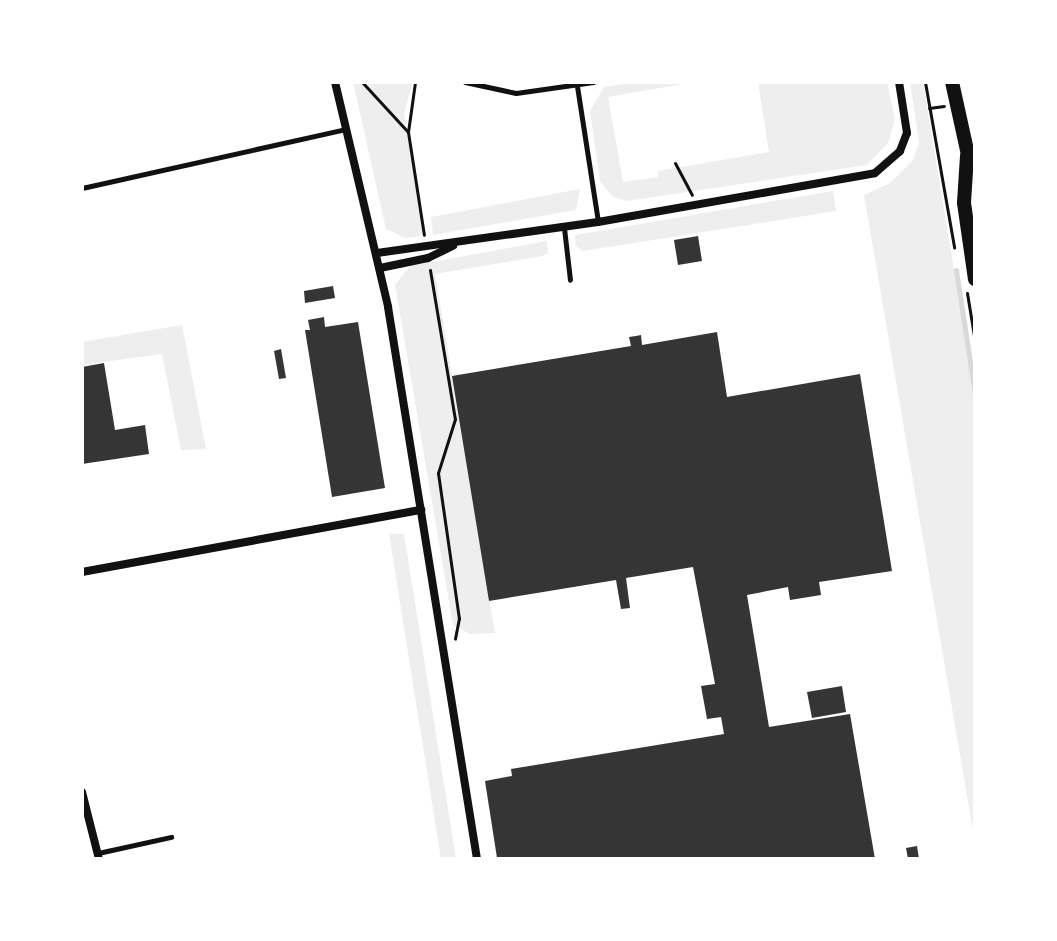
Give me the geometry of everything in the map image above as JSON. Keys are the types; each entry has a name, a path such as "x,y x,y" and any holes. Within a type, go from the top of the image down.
{"main road":[{"path":"952,82 972,155 975,179"},
{"path":"972,155 964,203 975,279"}],"street":[{"path":"335,82 380,268 477,859"},
{"path":"377,253 426,244 458,244 564,228 875,173 900,151 907,133 899,82"},
{"path":"380,268 428,258 458,244"},
{"path":"82,572 421,510"},
{"path":"82,792 98,856"}],"lane":[{"path":"465,82 516,93 593,82"},
{"path":"577,86 598,222"},
{"path":"82,188 347,128"},
{"path":"564,228 570,280"},
{"path":"98,856 171,837"}],"path":[{"path":"362,82 408,132"},
{"path":"415,82 408,132 426,244"},
{"path":"675,163 697,205"},
{"path":"428,258 455,419 438,473 459,618 446,661"}],"shaded area":[{"path":"353,82 413,82 404,114 424,233 416,237 406,238 386,229"},
{"path":"635,82 694,82 608,97 623,182 658,177 658,171 769,152 758,82 887,82 895,119 888,143 867,165 627,201 613,197 600,181 590,111 604,87"},
{"path":"910,82 923,82 975,396 975,842 864,195 890,183 913,160 919,143"},
{"path":"580,189 576,210 433,235 431,217"},
{"path":"833,191 836,211 583,251 576,246 575,235"},
{"path":"547,241 548,253 543,256 435,274 495,633 470,634 453,625 395,285 410,266"},
{"path":"182,325 206,449 181,450 162,354 82,365 82,342"},
{"path":"389,534 404,534 456,859 441,859"}],"building":[{"path":"698,236 702,261 678,265 674,240"},
{"path":"333,286 335,298 305,303 304,291"},
{"path":"324,317 325,327 358,322 385,488 332,497 305,330 310,330 308,320"},
{"path":"717,332 727,397 860,374 892,571 819,582 821,595 790,600 788,587 747,595 769,727 850,714 875,859 497,858 485,781 512,776 511,769 724,734 721,717 707,719 701,686 715,684 693,567 626,578 630,608 621,609 616,580 489,601 452,376 631,346 629,337 641,335 642,345"},
{"path":"281,349 286,378 279,379 274,351"},
{"path":"104,363 115,430 145,425 149,454 82,464 82,367"},
{"path":"842,686 846,712 812,718 807,692"},
{"path":"917,846 919,859 908,859 906,848"}],"waterway":[{"path":"956,270 975,394"}]}
